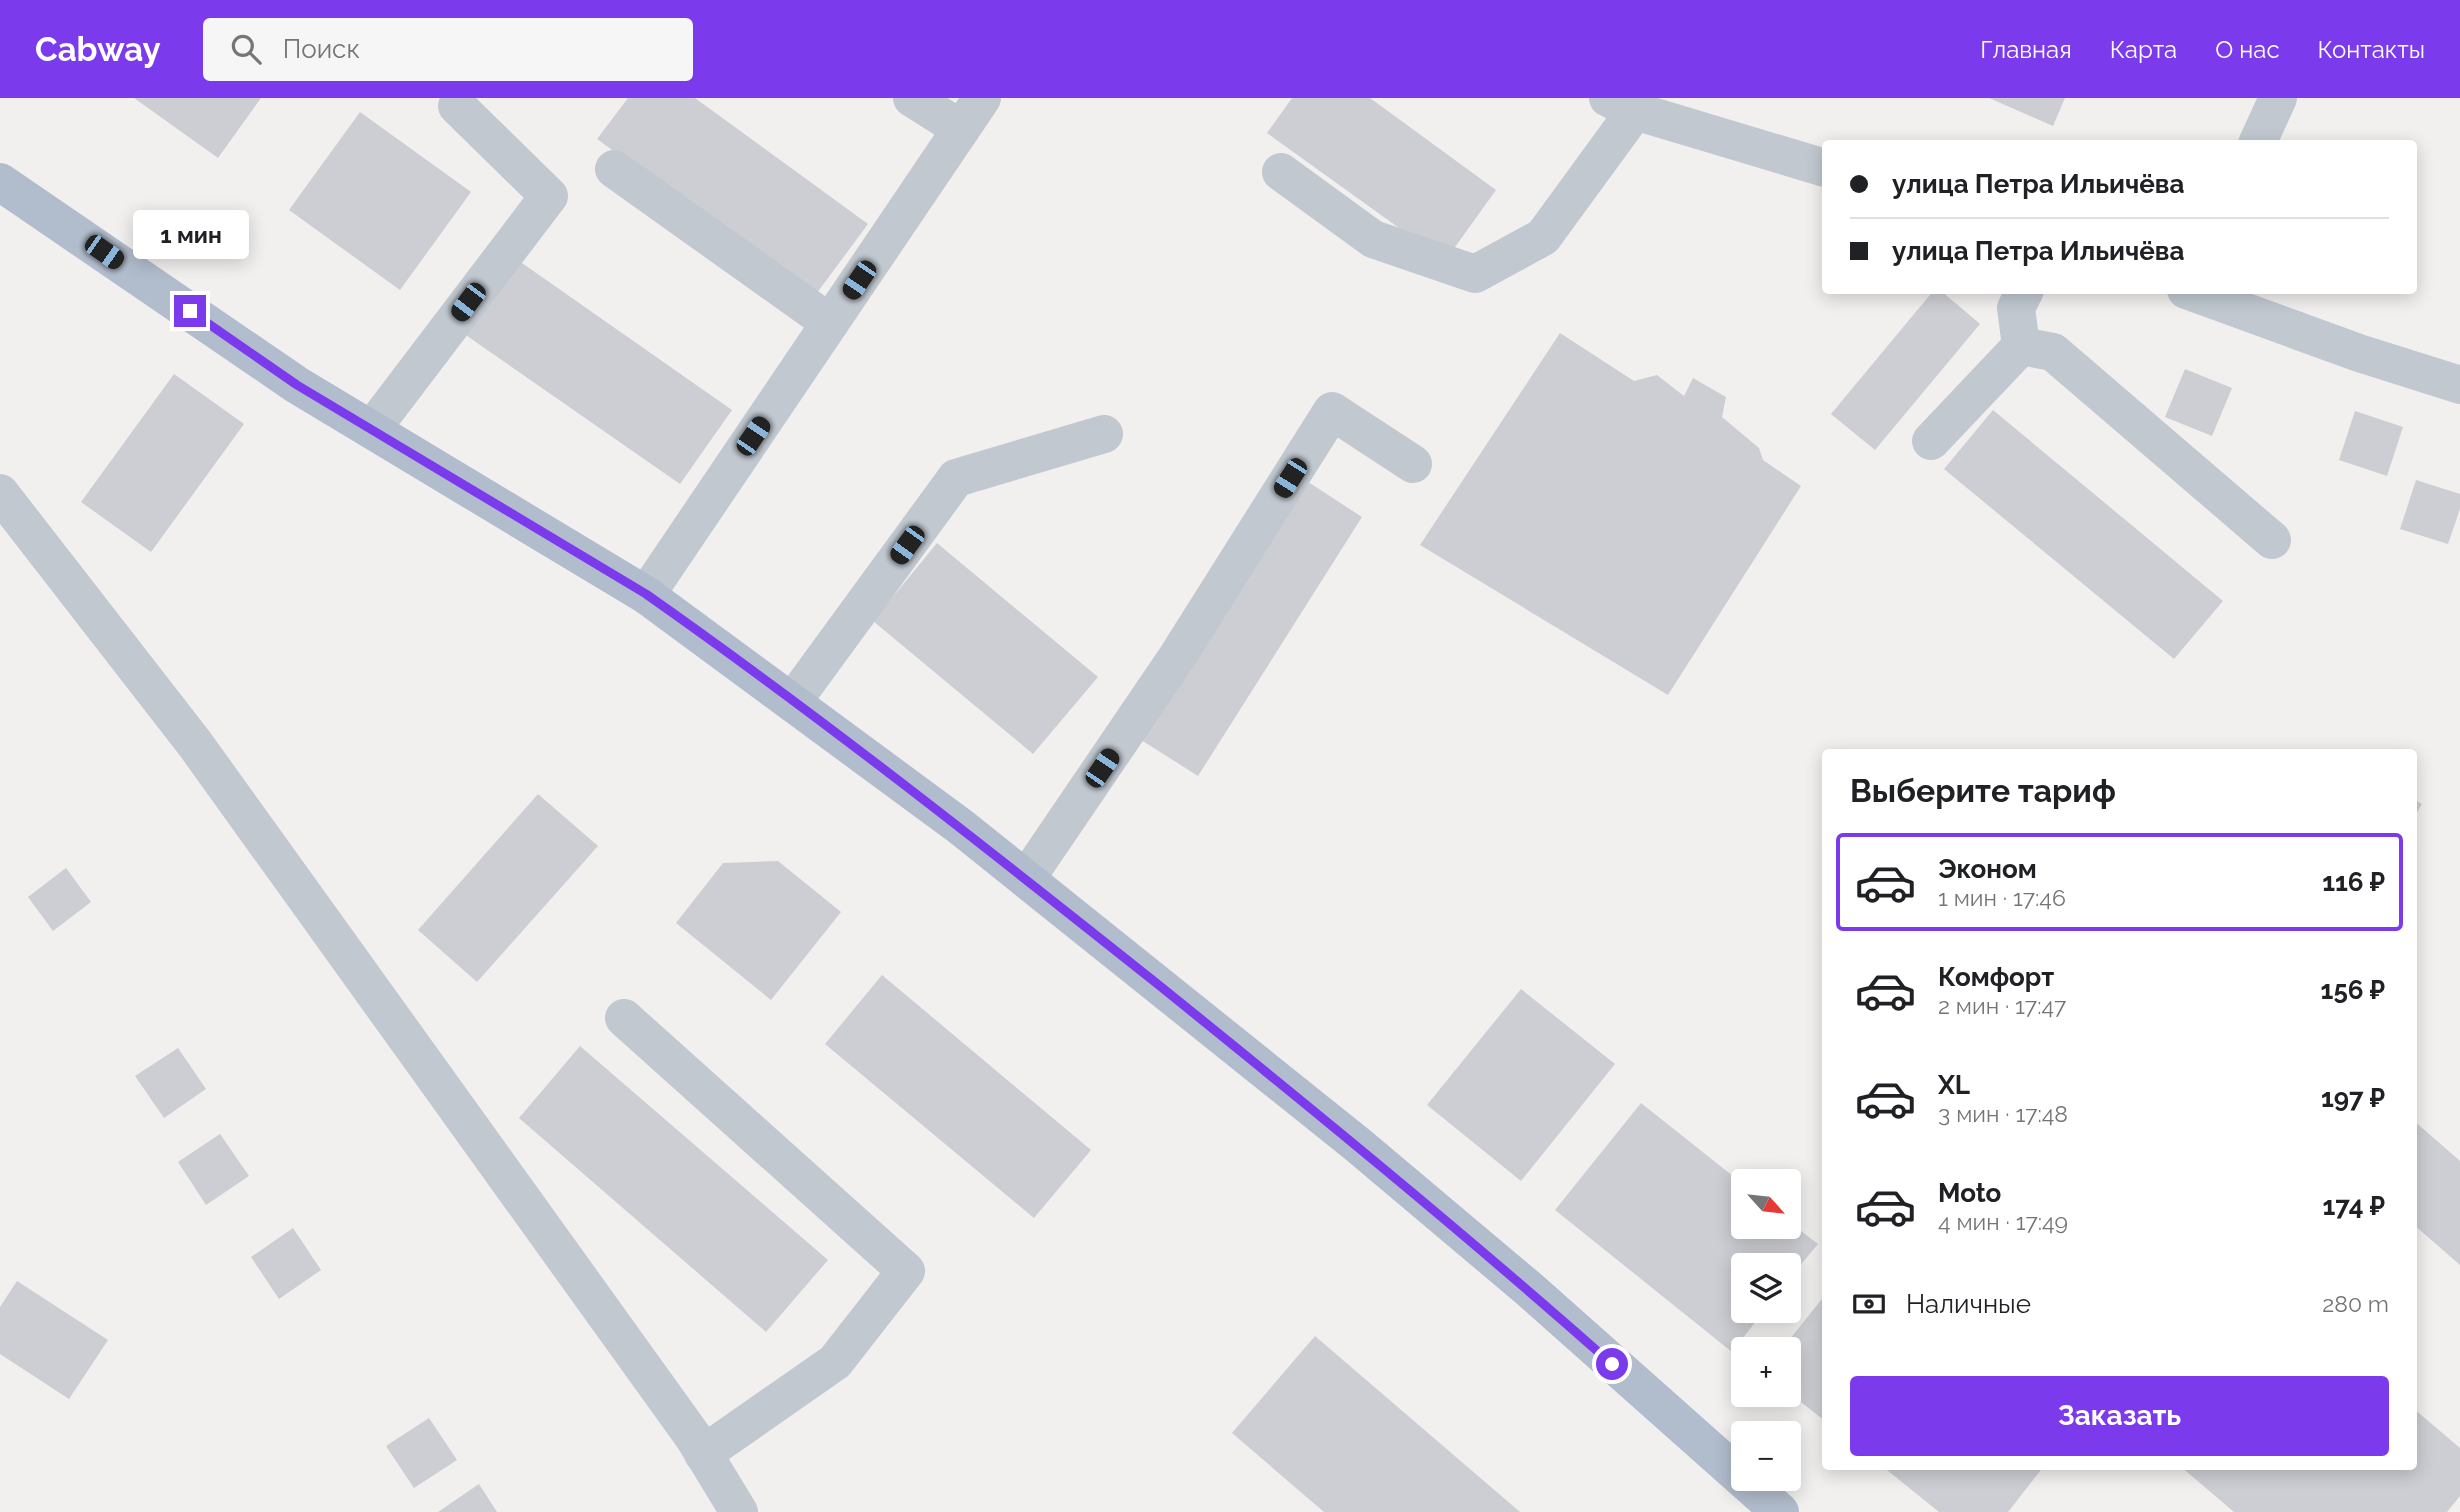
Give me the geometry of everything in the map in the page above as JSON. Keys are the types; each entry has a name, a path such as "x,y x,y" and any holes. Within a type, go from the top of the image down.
{"main road":[{"path":"0,182 297,385 646,594 793,701 961,827 1358,1145 1529,1289 1780,1512"}],"street":[{"path":"912,98 961,129"},
{"path":"646,594 982,98"},
{"path":"2259,140 2278,98"},
{"path":"372,429 549,196 457,106"},
{"path":"1281,172 1373,240 1475,274 1543,237 1646,107 1822,167"},
{"path":"614,169 830,323"},
{"path":"2021,346 2016,308 2023,294"},
{"path":"2196,294 2359,353 2460,384"},
{"path":"1931,441 2021,346"},
{"path":"2021,346 2053,352 2272,540"},
{"path":"1026,879 1177,657 1332,411 1413,464"},
{"path":"793,701 956,478 1104,434"},
{"path":"0,493 195,744 704,1454 739,1512"},
{"path":"624,1018 906,1271 835,1363 704,1454"}],"building":[{"path":"134,98 261,98 218,158"},
{"path":"628,98 695,98 868,224 814,297 597,139"},
{"path":"1292,98 1370,98 1496,190 1445,261 1267,133"},
{"path":"1989,98 2065,98 2053,126"},
{"path":"360,112 471,192 400,290 289,210"},
{"path":"512,256 732,410 680,484 460,331"},
{"path":"1931,294 1945,294 1980,324 1875,450 1831,414"},
{"path":"1560,333 1634,381 1657,375 1684,396 1693,378 1726,397 1722,417 1759,448 1763,460 1801,486 1668,695 1420,545"},
{"path":"2185,369 2232,388 2212,436 2165,417"},
{"path":"174,374 244,424 151,552 81,502"},
{"path":"1993,410 2223,601 2174,659 1944,469"},
{"path":"2355,411 2403,427 2387,476 2339,460"},
{"path":"1302,478 1362,517 1198,776 1138,738"},
{"path":"2416,480 2460,494 2460,509 2448,544 2400,529"},
{"path":"937,543 1098,677 1033,754 873,621"},
{"path":"538,794 598,846 477,982 418,930"},
{"path":"778,861 841,912 771,1000 676,923 723,863"},
{"path":"66,868 91,902 53,931 28,897"},
{"path":"882,975 1091,1150 1034,1218 825,1044"},
{"path":"1521,989 1615,1064 1521,1181 1427,1105"},
{"path":"580,1046 828,1260 766,1332 519,1118"},
{"path":"178,1048 206,1089 164,1118 135,1076"},
{"path":"1641,1103 1731,1174 1731,1239 1801,1239 1801,1231 1818,1244 1801,1264 1801,1253 1731,1253 1731,1323 1755,1323 1744,1337 1731,1337 1731,1351 1555,1210"},
{"path":"2417,1123 2460,1161 2460,1265 2417,1227"},
{"path":"220,1134 249,1176 206,1205 178,1162"},
{"path":"293,1228 321,1270 279,1299 251,1257"},
{"path":"17,1281 108,1340 69,1399 0,1354 0,1307"},
{"path":"1822,1299 1822,1419 1801,1402 1801,1337 1792,1337"},
{"path":"1315,1336 1520,1512 1324,1512 1232,1433"},
{"path":"2417,1411 2460,1448 2460,1496 2447,1512 2234,1512 2185,1470 2417,1470"},
{"path":"429,1418 457,1460 414,1488 386,1446"},
{"path":"1887,1470 2041,1470 2008,1512 1939,1512"},
{"path":"479,1484 497,1512 438,1512"}],"route":[{"path":"190,311 297,385 646,594 695,628 961,827 1069,913 1358,1145 1529,1289 1612,1364"}]}
